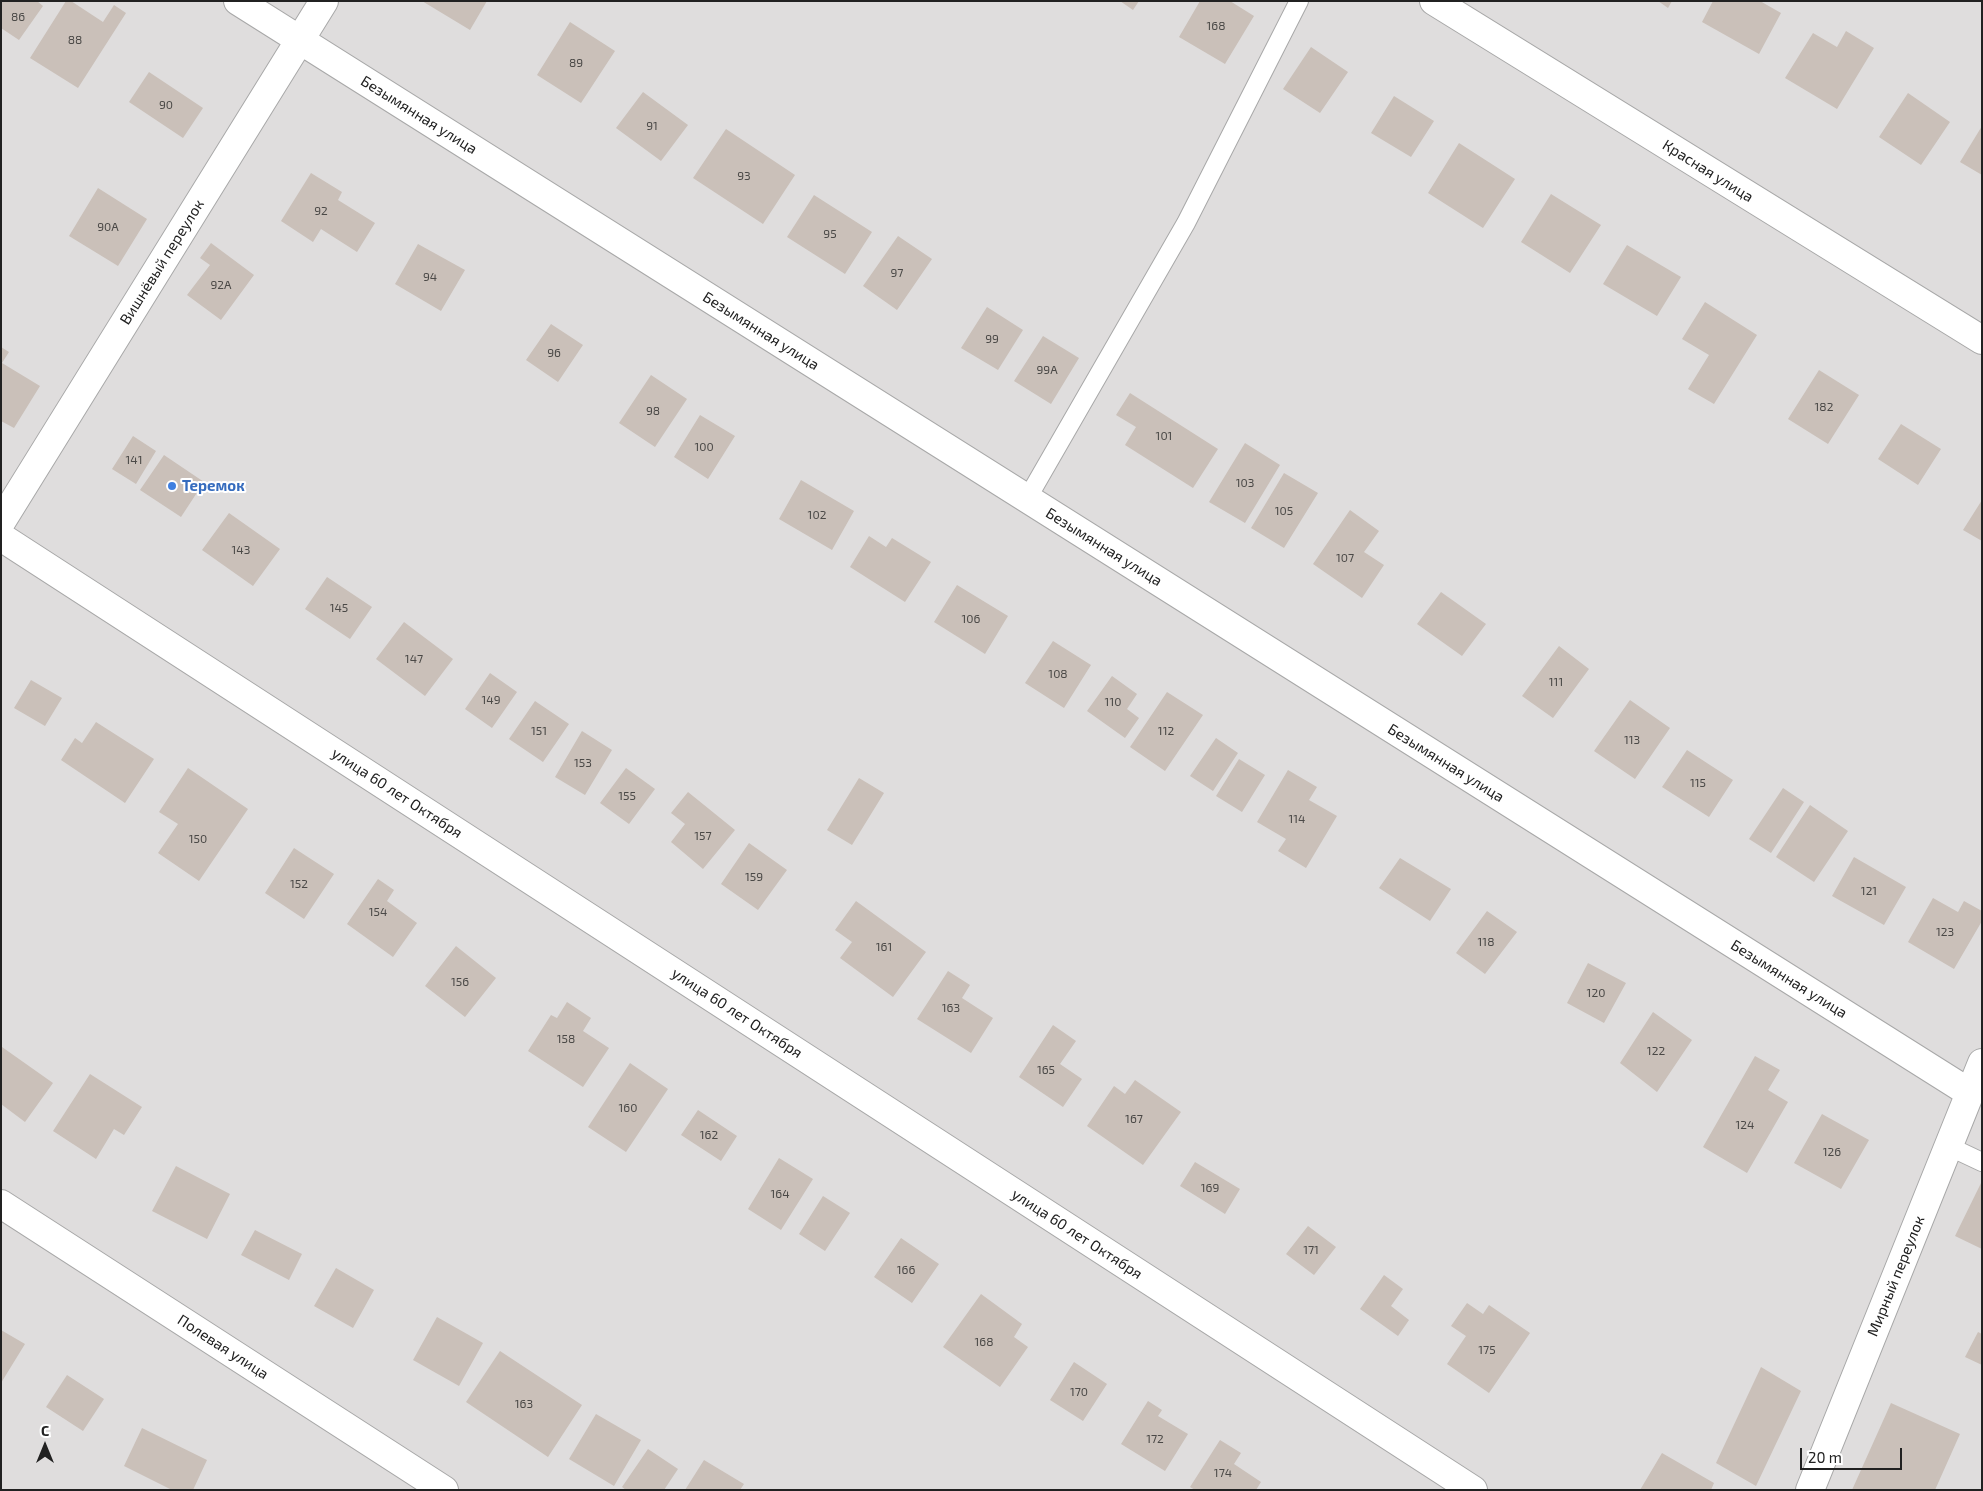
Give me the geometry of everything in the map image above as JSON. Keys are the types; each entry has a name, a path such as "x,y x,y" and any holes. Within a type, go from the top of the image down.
{"street":[{"name":"Безымянная улица","path":"238,1 1970,1093"},
{"name":"Вишнёвый переулок","path":"1,522 324,1"},
{"name":"Красная улица","path":"1434,1 1982,340"},
{"name":"улица 60 лет Октября","path":"1,537 1473,1490"},
{"name":"Мирный переулок","path":"1810,1490 1982,1063"},
{"name":"Полевая улица","path":"1,1204 444,1490"}],"lane":[{"path":"1027,499 1186,223 1299,1"},
{"path":"1948,1146 1982,1162"}],"shaded area":[{"path":"1,1 1982,1 1982,1490 1,1490"}],"building":[{"path":"1,1 37,1 43,6 19,40 1,28"},
{"path":"66,1 71,1 103,22 114,5 126,13 78,88 30,58"},
{"path":"422,1 487,1 470,30"},
{"path":"1120,1 1139,1 1133,10"},
{"path":"1200,1 1230,1 1254,16 1225,64 1179,37"},
{"path":"1658,1 1672,1 1668,8"},
{"path":"1713,1 1760,1 1781,13 1759,54 1702,22"},
{"path":"570,22 615,51 581,103 537,75"},
{"path":"1846,31 1874,48 1837,109 1785,78 1813,33 1837,47"},
{"path":"1311,47 1348,72 1320,113 1283,89"},
{"path":"149,72 203,108 183,138 129,102"},
{"path":"643,92 688,125 661,161 616,128"},
{"path":"1908,93 1950,122 1921,165 1879,137"},
{"path":"1394,96 1434,121 1411,157 1371,133"},
{"path":"1982,126 1982,175 1960,162"},
{"path":"726,129 795,175 763,224 693,178"},
{"path":"1459,143 1515,179 1483,228 1428,193"},
{"path":"311,173 342,192 338,200 375,223 357,252 321,229 313,242 281,221"},
{"path":"98,188 147,219 118,266 69,236"},
{"path":"1551,194 1601,225 1570,273 1521,242"},
{"path":"814,195 872,232 845,274 787,237"},
{"path":"898,236 932,259 897,310 863,286"},
{"path":"211,243 254,275 221,320 187,295 210,265 200,258"},
{"path":"418,244 465,270 441,311 395,284"},
{"path":"1627,245 1681,277 1657,316 1603,284"},
{"path":"1705,302 1757,335 1714,404 1688,389 1709,355 1682,339"},
{"path":"987,307 1023,330 998,370 961,348"},
{"path":"551,324 583,345 558,382 526,360"},
{"path":"1043,336 1079,358 1051,404 1014,381"},
{"path":"1,347 9,352 2,363 40,386 14,428 1,421"},
{"path":"1819,370 1859,395 1828,444 1788,419"},
{"path":"651,375 687,399 655,447 619,423"},
{"path":"1130,393 1218,449 1193,488 1125,445 1136,427 1116,415"},
{"path":"700,415 735,436 708,479 674,457"},
{"path":"1901,424 1941,449 1918,485 1878,459"},
{"path":"133,436 156,451 136,484 112,469"},
{"path":"1245,443 1280,465 1245,523 1209,502"},
{"name":"Теремок","path":"164,455 204,482 181,517 140,490"},
{"path":"1284,473 1318,493 1284,548 1251,528"},
{"path":"801,480 854,511 832,550 779,519"},
{"path":"1982,500 1982,541 1963,530"},
{"path":"1350,510 1379,531 1364,552 1384,565 1362,598 1313,564"},
{"path":"229,513 280,549 253,586 202,550"},
{"path":"869,536 886,547 892,538 931,562 905,602 850,567"},
{"path":"327,577 372,607 350,639 305,609"},
{"path":"957,585 1008,616 985,654 934,622"},
{"path":"1441,592 1486,624 1462,656 1417,624"},
{"path":"404,622 453,659 425,696 376,659"},
{"path":"1053,641 1091,665 1064,708 1025,683"},
{"path":"1559,646 1589,669 1553,718 1522,696"},
{"path":"490,673 517,692 492,728 465,709"},
{"path":"1112,676 1137,694 1127,709 1139,718 1125,738 1087,711"},
{"path":"31,680 62,698 45,726 14,708"},
{"path":"1167,692 1203,715 1165,771 1130,747"},
{"path":"1630,700 1670,728 1635,779 1594,751"},
{"path":"535,701 569,724 543,762 509,739"},
{"path":"96,722 154,759 125,803 61,760 75,738 82,743"},
{"path":"582,731 612,750 585,795 555,777"},
{"path":"1216,738 1238,753 1213,791 1190,776"},
{"path":"1687,750 1733,780 1709,817 1662,787"},
{"path":"1239,759 1265,775 1242,812 1216,796"},
{"path":"188,768 248,809 199,881 158,853 178,824 159,812"},
{"path":"626,768 655,789 629,824 600,803"},
{"path":"1288,770 1317,787 1309,800 1337,816 1306,868 1278,851 1286,839 1257,822"},
{"path":"859,778 884,793 852,845 827,830"},
{"path":"1783,788 1804,802 1771,853 1749,839"},
{"path":"688,792 735,830 703,869 671,842 685,824 671,813"},
{"path":"1810,805 1848,831 1814,882 1776,857"},
{"path":"749,843 787,870 758,910 721,884"},
{"path":"294,848 334,874 304,919 265,893"},
{"path":"1854,857 1906,887 1884,925 1832,896"},
{"path":"1400,858 1451,889 1430,921 1379,888"},
{"path":"378,879 394,890 387,901 417,923 393,957 347,924"},
{"path":"1933,898 1958,912 1964,901 1982,911 1982,921 1954,969 1908,942"},
{"path":"856,901 926,952 893,997 840,958 852,942 835,930"},
{"path":"1487,911 1517,932 1485,974 1456,953"},
{"path":"456,946 496,978 465,1017 425,986"},
{"path":"1588,963 1626,983 1604,1023 1567,1003"},
{"path":"948,971 970,985 962,998 993,1018 971,1053 917,1019"},
{"path":"567,1002 591,1018 583,1031 609,1048 583,1087 528,1051 551,1015 557,1018"},
{"path":"1653,1012 1692,1040 1657,1092 1620,1063"},
{"path":"1053,1025 1076,1041 1060,1064 1082,1079 1063,1107 1019,1077"},
{"path":"2,1047 53,1083 25,1122 1,1104"},
{"path":"1755,1056 1780,1070 1768,1090 1788,1102 1747,1173 1703,1147"},
{"path":"630,1063 668,1089 626,1152 588,1127"},
{"path":"90,1074 142,1107 124,1135 114,1129 96,1159 53,1131"},
{"path":"1135,1080 1181,1112 1143,1165 1087,1126 1114,1086 1125,1094"},
{"path":"698,1110 737,1136 721,1161 681,1135"},
{"path":"1822,1114 1869,1140 1841,1189 1794,1163"},
{"path":"779,1158 813,1179 781,1230 748,1209"},
{"path":"1195,1162 1240,1189 1225,1214 1180,1186"},
{"path":"176,1166 230,1194 207,1239 152,1211"},
{"path":"1982,1181 1982,1249 1955,1236"},
{"path":"823,1196 850,1213 825,1251 799,1234"},
{"path":"1308,1226 1336,1247 1314,1275 1286,1254"},
{"path":"255,1230 302,1254 289,1280 241,1255"},
{"path":"901,1238 939,1264 912,1303 874,1277"},
{"path":"336,1268 374,1290 353,1328 314,1306"},
{"path":"1384,1275 1403,1289 1391,1306 1409,1320 1398,1336 1360,1309"},
{"path":"981,1294 1022,1324 1014,1337 1028,1347 1000,1387 943,1347"},
{"path":"1467,1303 1483,1314 1489,1305 1530,1333 1489,1393 1447,1364 1466,1336 1451,1326"},
{"path":"437,1317 483,1343 459,1386 413,1360"},
{"path":"1,1330 25,1344 1,1383"},
{"path":"1978,1332 1982,1334 1982,1365 1965,1357"},
{"path":"500,1351 582,1405 548,1457 466,1402"},
{"path":"1074,1362 1107,1384 1083,1421 1050,1400"},
{"path":"1761,1367 1801,1391 1756,1486 1716,1463"},
{"path":"67,1375 104,1399 83,1431 46,1407"},
{"path":"1148,1401 1162,1410 1158,1416 1188,1434 1165,1471 1121,1444"},
{"path":"1891,1403 1960,1434 1935,1490 1852,1490"},
{"path":"596,1414 641,1440 614,1486 569,1459"},
{"path":"142,1428 207,1460 193,1490 172,1490 124,1466"},
{"path":"1220,1440 1241,1453 1234,1464 1261,1482 1256,1490 1195,1490 1190,1487"},
{"path":"648,1449 678,1469 664,1490 626,1490 622,1487"},
{"path":"1662,1453 1714,1483 1711,1490 1640,1490"},
{"path":"704,1460 744,1484 740,1490 685,1490"}],"place":[{"name":"Теремок","path":"172,486"}]}
